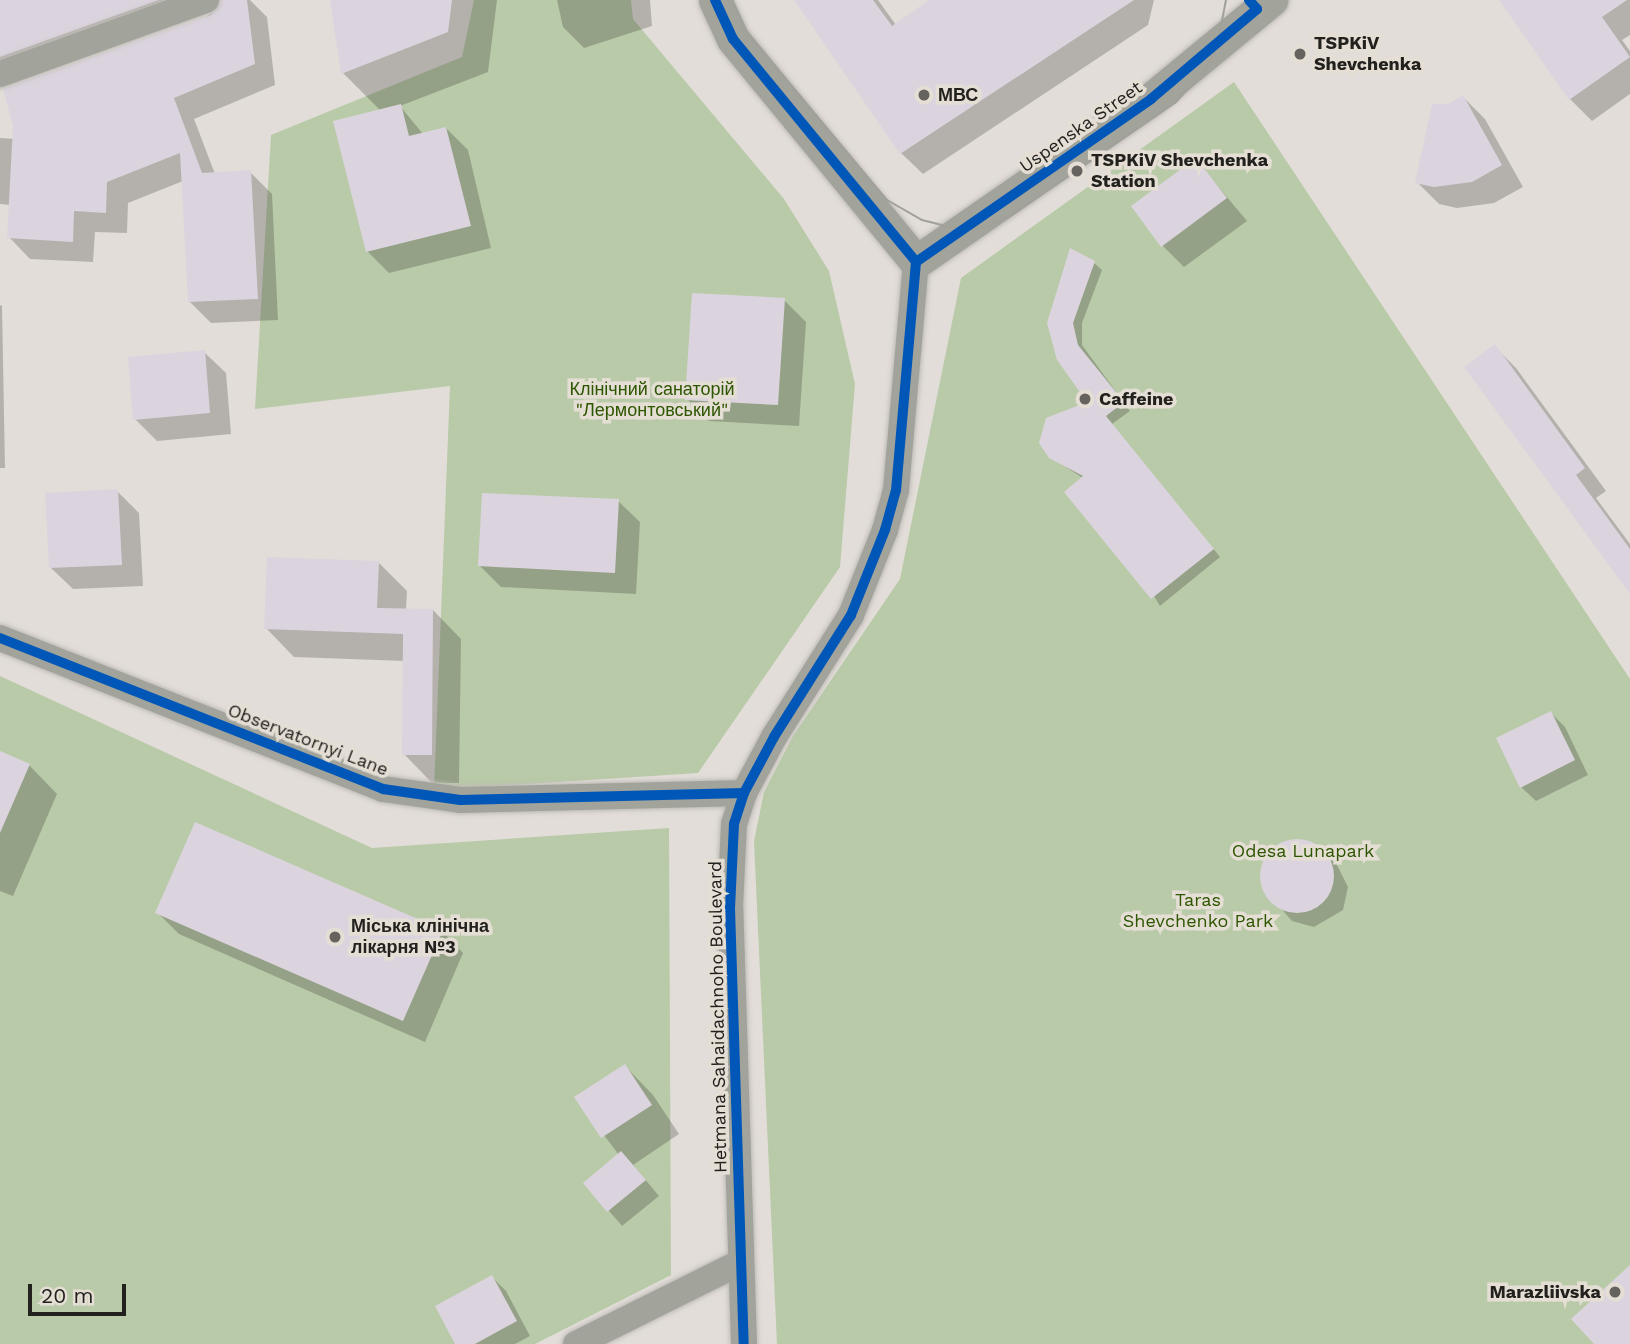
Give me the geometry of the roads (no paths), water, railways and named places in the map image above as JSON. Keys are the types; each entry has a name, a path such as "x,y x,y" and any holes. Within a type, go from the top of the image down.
{"street":[{"path":"0,74 206,0"},
{"path":"715,0 733,39 916,262"},
{"name":"Uspenska Street","path":"916,262 1151,99 1259,3"},
{"name":"Hetmana Sahaidachnoho Boulevard","path":"744,1344 730,872 734,824 744,793 851,615 885,530 896,489 916,262"},
{"name":"Observatornyi Lane","path":"0,638 383,789 460,800 744,793"},
{"path":"576,1344 741,1262"}],"tram line":[{"path":"732,0 744,29 887,200 922,220 962,230 987,227 1016,212 1176,102 1206,69 1217,47 1226,0"}],"place":[{"name":"TSPKiV Shevchenka","path":"1300,54"},
{"name":"МВС","path":"924,95"},
{"name":"TSPKiV Shevchenka Station","path":"1077,171"},
{"name":"Caffeine","path":"1085,399"},
{"name":"Міська клінічна лікарня №3","path":"335,937"},
{"name":"Marazliivska","path":"1615,1292"}],"park label":[{"name":"Клінічний санаторій \"Лермонтовський\"","path":"652,400"},
{"name":"Odesa Lunapark","path":"1303,851"},
{"name":"Taras Shevchenko Park","path":"1198,911"}]}
